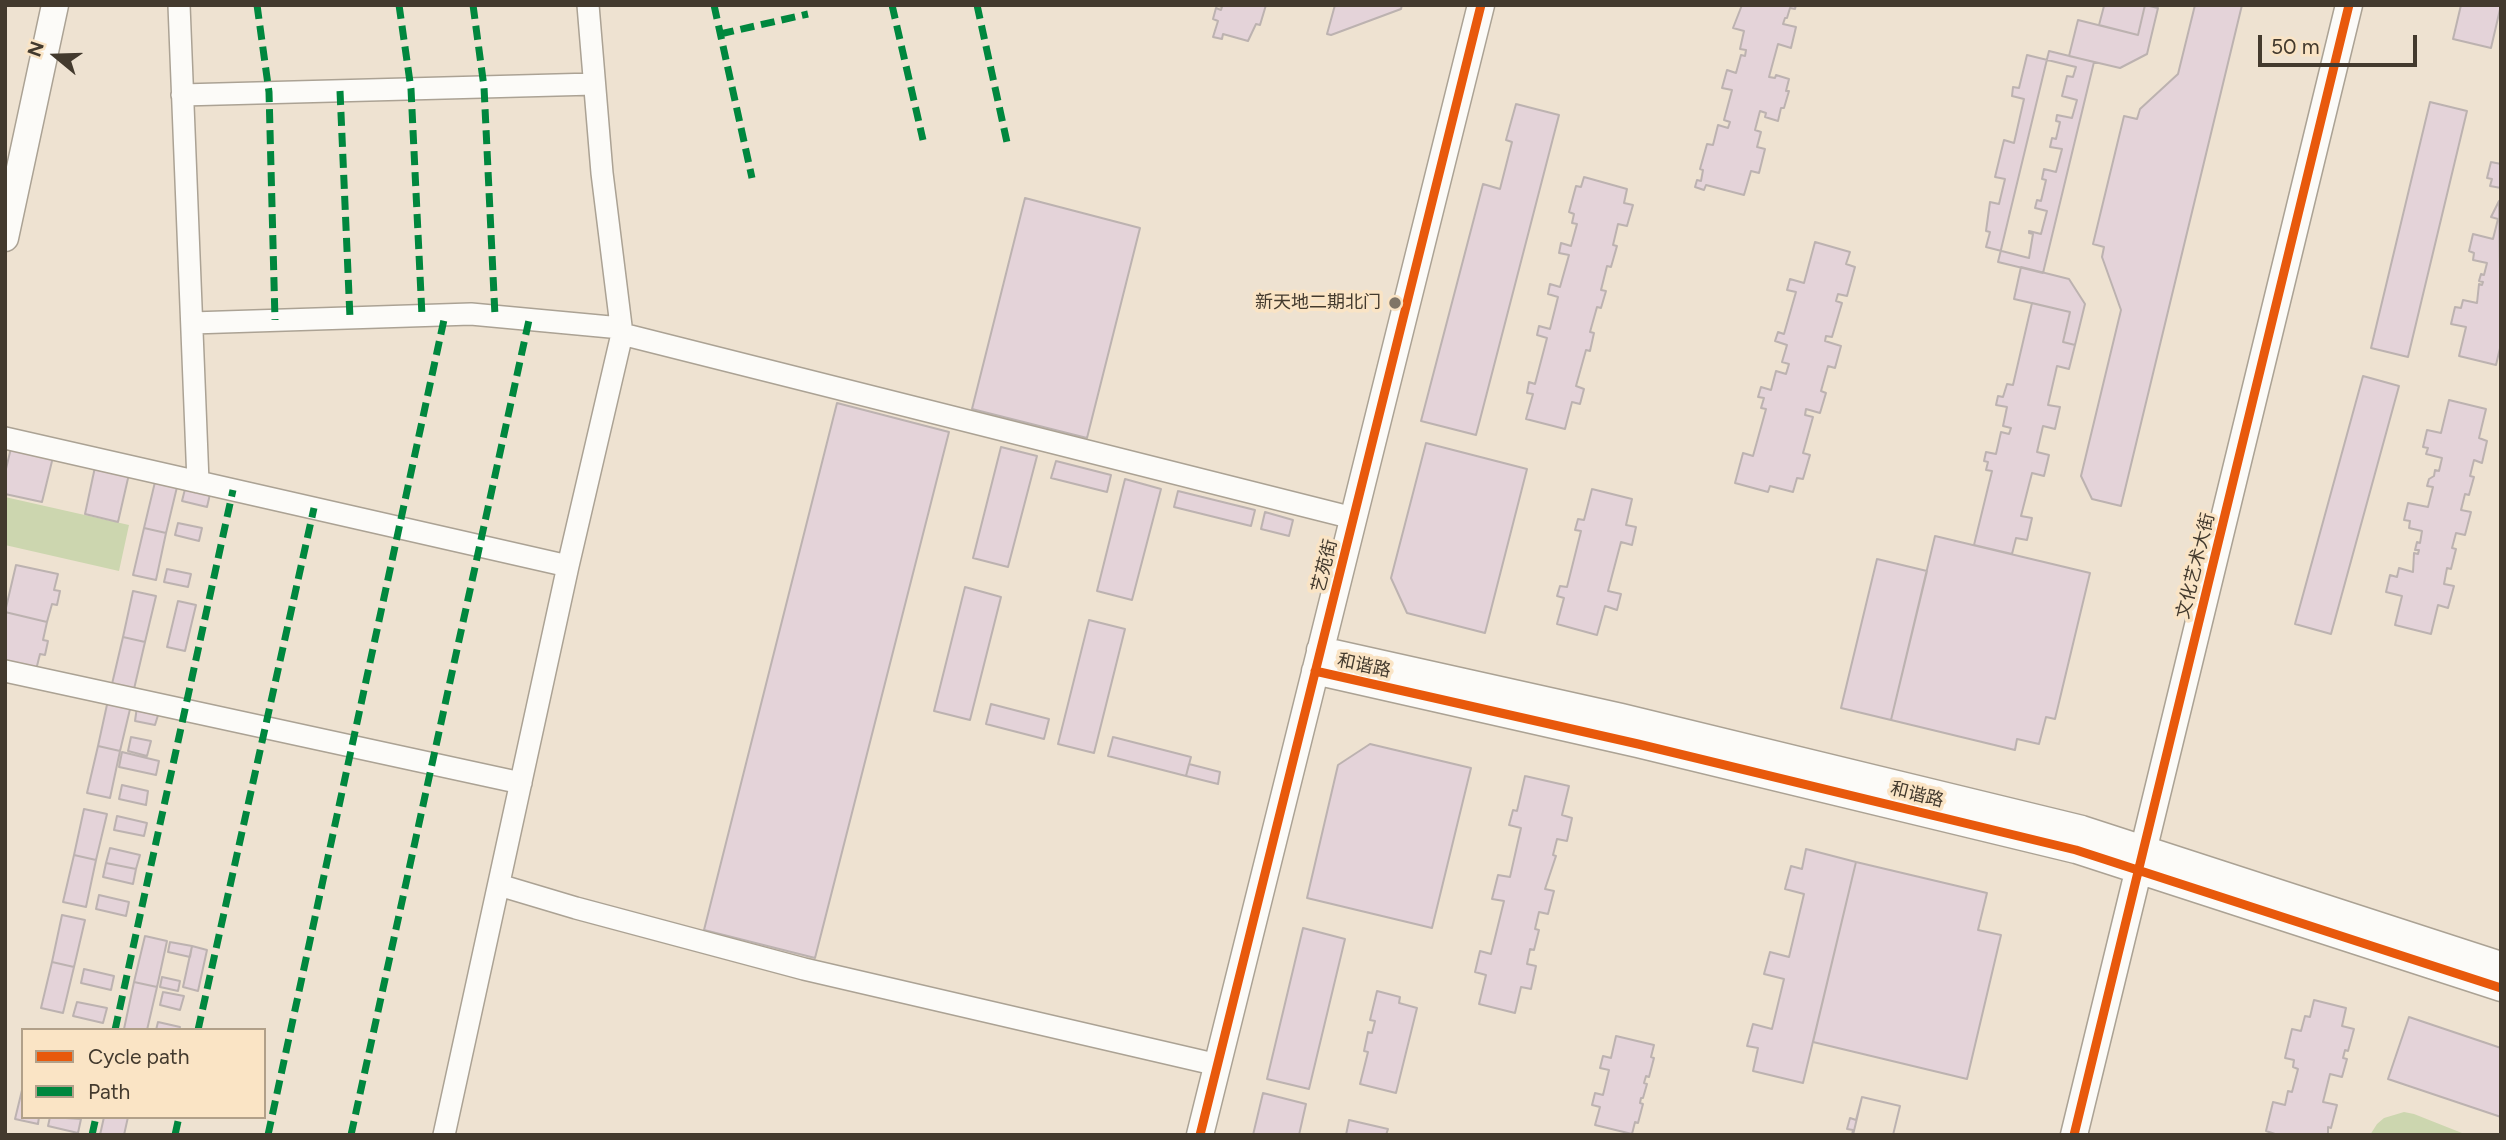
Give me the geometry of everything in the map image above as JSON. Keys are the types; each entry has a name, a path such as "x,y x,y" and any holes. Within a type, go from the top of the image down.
{"street":[{"path":"5,238 55,5"},
{"path":"179,5 198,482"},
{"path":"444,1135 621,331 602,173 588,5"},
{"name":"艺苑街","path":"1200,1135 1481,5"},
{"name":"文化艺术大街","path":"2074,1135 2349,5"},
{"path":"183,95 594,84"},
{"path":"192,323 471,314 621,331 1353,518"},
{"path":"5,438 568,566"},
{"name":"和谐路","path":"1318,660 1650,746 2076,850 2141,859 2501,965"},
{"path":"5,671 521,782"},
{"name":"和谐路","path":"2141,859 2501,988"},
{"path":"499,885 804,969 1218,1065"}],"green space":[{"path":"5,497 129,525 119,571 5,545"},
{"path":"2404,1112 2467,1135 2370,1135 2384,1118"}],"building":[{"path":"1217,5 1266,5 1260,25 1256,24 1248,41 1223,34 1222,39 1213,37 1218,21 1213,19 1216,8 1221,10 1222,7"},
{"path":"1335,5 1402,5 1401,9 1331,35 1327,34"},
{"path":"1742,5 1796,5 1795,9 1790,8 1783,24 1796,27 1791,48 1778,44 1769,77 1775,78 1776,75 1789,79 1786,91 1789,91 1778,121 1765,117 1766,113 1760,111 1755,130 1761,132 1757,147 1765,149 1759,173 1751,171 1744,195 1706,185 1704,190 1695,187 1697,180 1701,181 1703,170 1700,169 1707,144 1713,145 1718,125 1728,128 1730,122 1724,120 1732,90 1722,88 1727,70 1736,73 1741,55 1745,56 1746,50 1740,49 1744,31 1733,28"},
{"path":"2102,5 2145,5 2138,35 2099,25 2104,6"},
{"path":"2145,5 2158,8 2147,54 2120,68 2069,56 2078,20 2138,35"},
{"path":"2195,5 2242,5 2121,506 2092,499 2081,476 2121,310 2102,257 2104,247 2093,244 2124,116 2137,119 2140,109 2178,74"},
{"path":"2461,5 2501,5 2491,48 2453,39"},
{"path":"2049,51 2094,62 2043,273 1998,262"},
{"path":"2027,55 2076,67 2073,77 2067,76 2062,96 2077,100 2072,118 2057,115 2056,121 2060,122 2056,139 2052,138 2050,147 2062,149 2056,172 2044,169 2042,179 2046,180 2041,201 2037,200 2035,208 2047,211 2041,234 2029,231 2033,234 2029,258 1986,247 1990,232 1986,231 1990,202 1999,204 2005,179 1995,177 2004,140 2014,143 2024,99 2012,96 2013,87 2019,88"},
{"path":"2430,102 2467,111 2408,357 2371,348"},
{"path":"1516,104 1559,115 1476,435 1421,421 1483,184 1500,189 1512,142 1506,140"},
{"path":"2491,162 2501,164 2501,188 2490,186 2492,179 2487,178"},
{"path":"1584,177 1627,189 1624,203 1633,205 1627,226 1618,224 1613,245 1617,246 1611,267 1607,266 1601,290 1606,291 1601,308 1597,307 1590,332 1594,333 1590,351 1586,350 1576,386 1584,389 1580,404 1572,402 1565,429 1526,419 1533,394 1527,393 1529,382 1535,384 1547,338 1537,335 1539,326 1550,329 1558,297 1548,294 1550,284 1560,287 1569,255 1559,253 1561,243 1571,246 1577,224 1572,223 1574,214 1569,212 1576,186 1581,187"},
{"path":"1025,198 1140,228 1087,438 972,409"},
{"path":"2499,201 2501,344 2496,365 2459,356 2466,327 2451,324 2455,307 2461,308 2463,300 2477,303 2479,284 2482,285 2483,282 2479,281 2481,274 2484,275 2487,263 2473,260 2474,253 2469,251 2473,234 2493,239 2498,219 2491,217"},
{"path":"1815,242 1850,252 1846,264 1855,267 1847,296 1838,294 1836,301 1842,303 1832,337 1826,336 1825,341 1841,346 1835,368 1828,366 1821,391 1826,393 1820,413 1806,409 1805,415 1813,417 1803,453 1810,455 1803,479 1797,478 1793,492 1770,486 1768,492 1735,483 1743,453 1753,456 1766,409 1761,408 1764,398 1758,397 1761,387 1771,390 1776,371 1786,374 1789,364 1782,362 1787,345 1775,341 1778,332 1784,334 1796,292 1787,290 1790,279 1804,283"},
{"path":"2021,267 2069,279 2085,304 2075,345 2063,342 2070,312 2014,299"},
{"path":"2032,303 2070,312 2063,342 2075,345 2069,369 2057,366 2048,405 2060,407 2055,429 2043,426 2037,452 2049,455 2044,476 2032,473 2021,516 2032,518 2027,540 2016,538 2012,554 1974,545 1992,471 1986,470 1986,452 1996,454 2001,432 2009,434 2011,428 2003,426 2007,407 1996,405 1998,396 2003,397 2007,384 2013,385"},
{"path":"2363,376 2399,386 2331,634 2295,624"},
{"path":"2449,400 2486,409 2479,438 2487,441 2482,463 2474,460 2470,476 2474,477 2469,495 2465,494 2461,510 2471,512 2465,535 2456,533 2452,548 2456,549 2451,569 2447,568 2444,584 2454,586 2448,608 2438,605 2431,634 2395,625 2402,596 2386,592 2390,575 2397,577 2399,568 2413,572 2414,553 2418,554 2419,550 2415,550 2417,542 2420,543 2422,531 2409,528 2410,521 2404,520 2408,503 2428,507 2433,487 2427,486 2429,479 2434,476 2435,470 2439,471 2442,458 2426,454 2428,448 2423,447 2427,430 2441,433"},
{"path":"837,403 949,432 815,958 704,930"},
{"path":"1426,443 1527,469 1485,633 1407,613 1391,578"},
{"path":"1001,447 1037,456 1008,567 973,558"},
{"path":"11,448 53,457 42,502 5,494 5,473"},
{"path":"1056,461 1111,475 1107,492 1051,478"},
{"path":"95,467 129,474 118,522 85,514"},
{"path":"1125,479 1161,489 1132,600 1097,591"},
{"path":"155,482 177,487 166,533 144,528"},
{"path":"185,489 210,494 207,507 182,501"},
{"path":"1592,489 1632,499 1626,525 1636,527 1632,545 1621,542 1608,591 1621,594 1617,610 1605,606 1597,635 1557,624 1564,598 1557,596 1560,586 1567,587 1581,531 1575,530 1578,519 1584,520"},
{"path":"1178,491 1255,510 1251,526 1174,507"},
{"path":"1265,512 1293,520 1289,536 1261,529"},
{"path":"178,523 202,528 199,541 175,535"},
{"path":"144,528 166,533 156,580 133,575"},
{"path":"1935,536 2090,573 2055,719 2046,717 2039,744 2017,739 2015,750 1891,720"},
{"path":"1877,559 1927,571 1891,720 1841,708"},
{"path":"16,565 58,574 54,590 60,591 57,605 52,604 47,622 5,612"},
{"path":"167,569 191,574 188,587 164,582"},
{"path":"965,587 1001,597 970,720 934,711"},
{"path":"133,591 156,596 145,642 123,637"},
{"path":"178,601 196,605 185,651 167,647"},
{"path":"5,612 47,622 43,640 48,641 45,655 40,654 36,670 5,662"},
{"path":"1089,620 1125,629 1094,753 1058,744"},
{"path":"123,637 145,642 134,689 112,684"},
{"path":"108,700 131,705 120,751 98,746"},
{"path":"991,704 1049,719 1044,739 986,724"},
{"path":"137,707 159,712 155,725 135,721"},
{"path":"131,737 151,741 147,756 128,751"},
{"path":"1113,737 1191,757 1186,776 1108,756"},
{"path":"1370,744 1471,768 1432,928 1307,898 1338,765"},
{"path":"98,746 120,751 110,798 87,793"},
{"path":"122,752 159,761 156,775 119,767"},
{"path":"1189,764 1220,772 1218,784 1186,776"},
{"path":"1525,776 1569,786 1562,815 1572,818 1567,841 1557,839 1553,855 1556,856 1545,889 1554,891 1548,914 1539,912 1535,929 1539,930 1534,950 1530,949 1527,964 1536,966 1531,989 1521,987 1515,1013 1479,1004 1486,975 1475,972 1480,951 1491,954 1504,901 1492,899 1498,875 1510,877 1521,828 1509,825 1513,810 1517,811"},
{"path":"122,785 148,791 146,805 119,799"},
{"path":"84,809 107,814 96,860 74,855"},
{"path":"117,816 147,823 144,836 114,830"},
{"path":"110,848 140,855 136,869 106,863"},
{"path":"1806,849 1856,862 1803,1083 1753,1071 1758,1048 1747,1046 1753,1024 1772,1029 1784,979 1764,974 1770,952 1789,957 1804,894 1785,889 1791,866 1802,869"},
{"path":"74,855 96,860 86,907 63,902"},
{"path":"1856,862 1987,893 1978,930 2001,935 1967,1079 1813,1042"},
{"path":"106,863 136,869 133,884 103,877"},
{"path":"99,895 129,902 126,916 96,909"},
{"path":"62,915 85,920 74,967 52,962"},
{"path":"1303,928 1345,939 1309,1089 1267,1079"},
{"path":"145,936 167,941 157,987 134,982"},
{"path":"170,942 192,946 190,957 168,952"},
{"path":"192,946 207,950 198,991 183,987"},
{"path":"52,962 74,967 63,1013 41,1008"},
{"path":"84,969 114,976 111,990 81,983"},
{"path":"162,977 180,981 178,991 160,987"},
{"path":"134,982 157,987 147,1028 124,1028"},
{"path":"1377,991 1400,997 1399,1003 1417,1008 1396,1093 1360,1084 1368,1052 1364,1051 1368,1032 1372,1033 1375,1021 1370,1020"},
{"path":"163,992 184,996 180,1010 160,1005"},
{"path":"2314,1000 2346,1008 2342,1026 2354,1029 2348,1051 2345,1050 2343,1058 2347,1059 2342,1077 2330,1074 2323,1102 2337,1105 2331,1128 2328,1127 2328,1135 2278,1135 2266,1131 2273,1102 2285,1105 2288,1091 2292,1092 2298,1069 2293,1067 2294,1060 2285,1058 2292,1029 2301,1031 2305,1016 2310,1017"},
{"path":"77,1002 107,1008 103,1023 73,1016"},
{"path":"2409,1017 2501,1048 2501,1117 2388,1079"},
{"path":"158,1022 180,1027 180,1028 156,1028"},
{"path":"1616,1036 1654,1045 1651,1057 1654,1058 1649,1077 1646,1076 1644,1083 1647,1084 1640,1103 1643,1104 1632,1134 1595,1125 1600,1107 1592,1105 1595,1093 1603,1095 1609,1070 1600,1068 1603,1056 1611,1058"},
{"path":"1263,1093 1306,1104 1299,1135 1253,1135"},
{"path":"21,1094 21,1119 39,1119 38,1124 15,1119"},
{"path":"1862,1097 1900,1106 1893,1135 1852,1135 1853,1130 1847,1129 1850,1118 1856,1120"},
{"path":"1862,1097 1900,1106 1893,1135 1853,1135"},
{"path":"50,1119 81,1119 78,1133 48,1126"},
{"path":"104,1119 128,1119 124,1135 100,1135"},
{"path":"1349,1120 1388,1129 1386,1135 1346,1135"}],"marked path":[{"path":"257,5 269,92 275,320"},
{"path":"399,5 411,89 422,316"},
{"path":"473,5 484,87 495,316"},
{"path":"714,5 752,178"},
{"path":"892,5 923,140"},
{"path":"977,5 1008,147"},
{"path":"720,34 808,14"},
{"path":"340,91 350,318"},
{"path":"268,1135 445,315"},
{"path":"351,1135 529,320"},
{"path":"115,1028 233,490"},
{"path":"198,1028 314,508"},
{"path":"92,1135 96,1119"},
{"path":"175,1135 179,1119"}],"cycle path":[{"path":"1200,1135 1481,5"},
{"path":"2074,1135 2349,5"},
{"path":"1315,671 1638,744 2076,850 2501,988"}],"place":[{"name":"新天地二期北门","path":"1395,303"}]}
